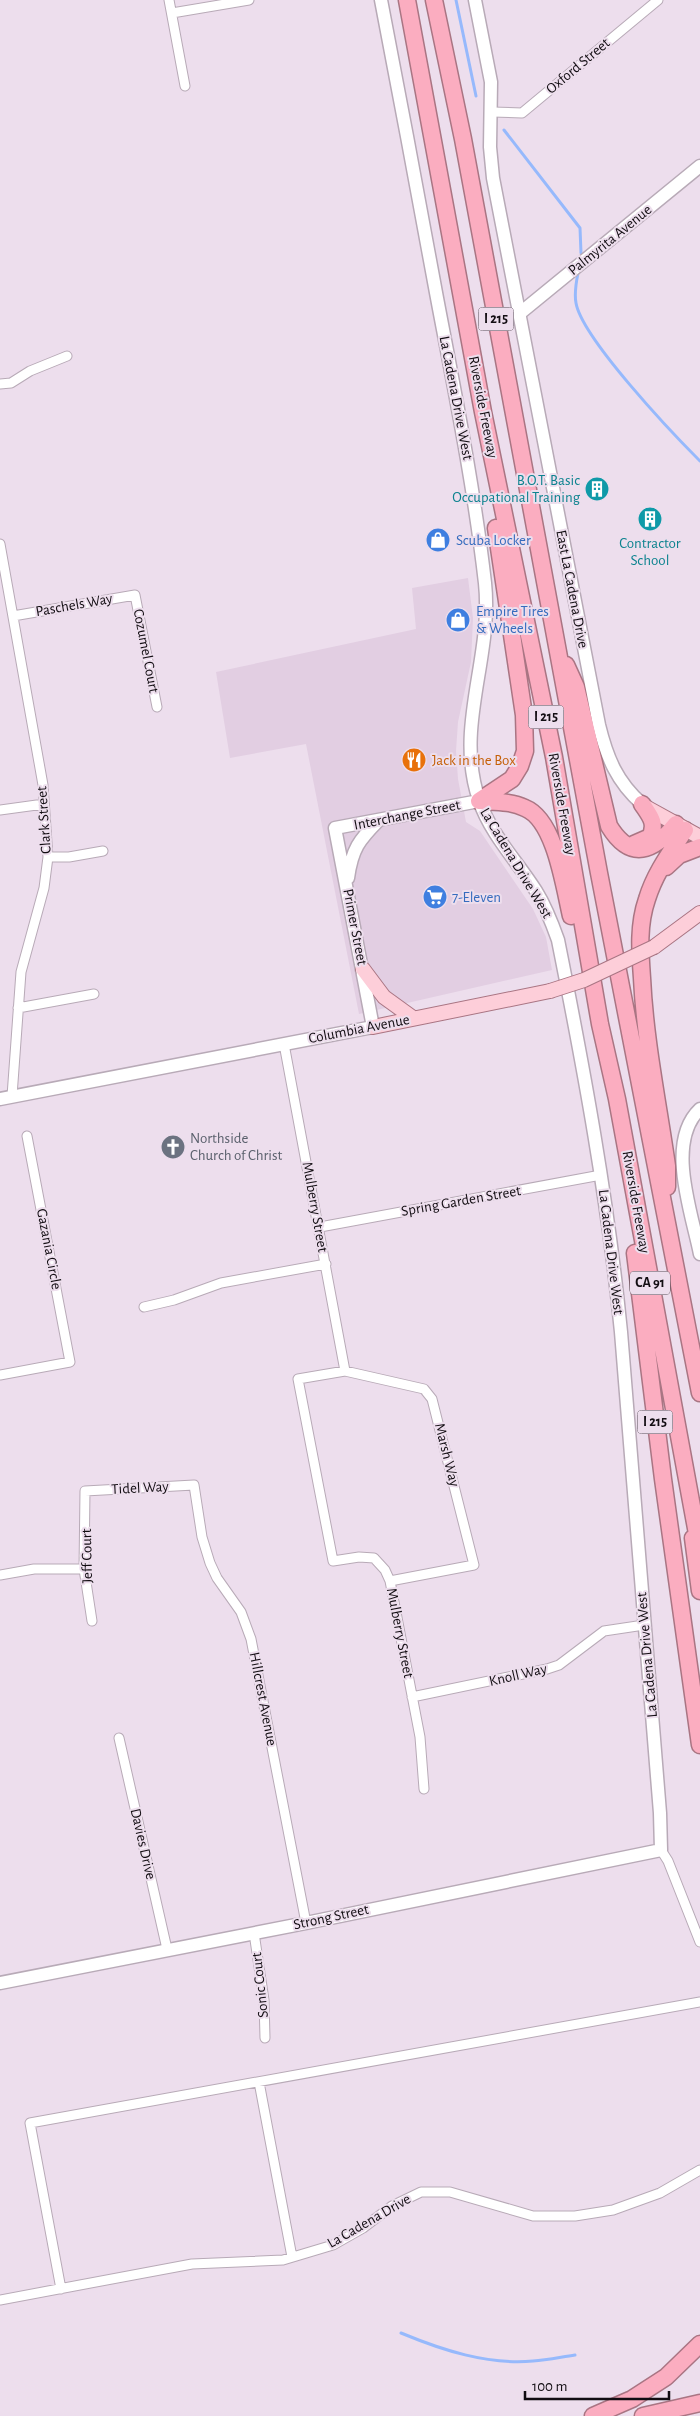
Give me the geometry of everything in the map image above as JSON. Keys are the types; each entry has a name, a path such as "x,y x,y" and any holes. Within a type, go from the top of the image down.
{"highway":[{"name":"Riverside Freeway","path":"406,0 483,412 554,757 600,1024 617,1099 700,1550"},
{"name":"Riverside Freeway","path":"434,0 464,148 554,638 700,1394"},
{"path":"479,801 512,779 520,766 524,751 524,715 501,558 479,432 483,412"},
{"path":"554,638 576,687 609,826 622,842 640,850 650,848 680,827"},
{"path":"479,801 514,804 527,808 537,815 546,828 566,892 588,999 600,1024"},
{"path":"622,842 634,844 650,837 654,824 642,804"},
{"path":"667,1224 667,1166 644,1018 640,935 646,900 655,877 680,827"},
{"path":"655,877 679,855 700,848"},
{"name":"I 215","path":"617,1099 658,1441 700,1745"},
{"path":"684,1467 700,1591"},
{"path":"593,2416 632,2399 666,2377 700,2344"},
{"path":"643,2416 700,2403"}],"main road":[{"name":"La Cadena Drive West","path":"381,0 463,433 484,575 485,635 472,712 469,753 479,801 497,837 537,893 549,914 558,940 594,1120 613,1255 621,1332 661,1850"},
{"name":"East La Cadena Drive","path":"475,0 491,82 490,147 493,178 600,732 613,770 625,788 642,804 700,837"},
{"name":"Palmyrita Avenue","path":"519,314 700,166"},
{"name":"Interchange Street","path":"335,828 479,801"},
{"path":"347,885 352,854 356,845 379,820"},
{"name":"Primer Street","path":"335,828 373,1027"},
{"name":"Columbia Avenue","path":"6,1098 550,991 602,972 654,947 700,913"},
{"path":"363,969 384,997 413,1018"},
{"path":"696,1114 685,1132 681,1155 700,1254"},
{"name":"Strong Street","path":"0,1983 306,1923 661,1850"}],"street":[{"path":"169,0 185,86"},
{"path":"172,13 249,0"},
{"name":"Oxford Street","path":"492,112 522,113 658,0"},
{"path":"0,384 11,383 30,371 66,356"},
{"name":"Clark Street","path":"0,544 2,566 13,616 43,785 48,857 44,888 21,972 6,1098"},
{"name":"Paschels Way","path":"13,616 135,595"},
{"name":"Cozumel Court","path":"135,595 157,708"},
{"path":"0,810 44,804"},
{"path":"48,857 69,857 102,851"},
{"path":"18,1008 94,994"},
{"name":"Mulberry Street","path":"284,1044 320,1228 345,1371"},
{"name":"Gazania Circle","path":"0,1375 70,1362 27,1136"},
{"name":"Spring Garden Street","path":"320,1228 601,1176"},
{"path":"144,1307 174,1300 221,1283 326,1264"},
{"name":"Marsh Way","path":"298,1379 345,1371 424,1389 432,1399 474,1565 390,1581"},
{"name":"Mulberry Street","path":"298,1379 334,1561 359,1557 374,1558 386,1570 390,1581 420,1737 424,1789"},
{"name":"Tidel Way","path":"86,1491 194,1485"},
{"name":"Hillcrest Avenue","path":"194,1485 208,1556 217,1578 241,1612 251,1639 306,1923"},
{"name":"Jeff Court","path":"86,1491 84,1569 92,1621"},
{"path":"0,1575 34,1569 84,1569"},
{"name":"Knoll Way","path":"412,1697 547,1669 559,1665 604,1631 644,1625"},
{"name":"Davies Drive","path":"119,1738 167,1949"},
{"path":"661,1850 668,1861 700,1942"},
{"name":"Sonic Court","path":"254,1933 264,2000 265,2038"},
{"path":"61,2289 30,2123 700,2002"},
{"path":"259,2082 292,2257"},
{"name":"La Cadena Drive","path":"0,2300 192,2264 283,2260 334,2245 363,2228 392,2206 421,2192 450,2192 533,2216 575,2216 613,2210 660,2193 700,2170"}],"shaded area":[{"path":"468,578 473,618 471,662 458,722 456,751 458,779 466,822 480,831 533,909 546,937 552,970 359,1014 306,744 230,758 216,672 416,629 412,588"}],"waterway":[{"path":"456,0 476,96"},
{"path":"504,130 580,228 581,253"},
{"path":"578,273 575,292 576,303 582,319 594,339 630,385 700,461"},
{"path":"401,2333 465,2355 499,2361 533,2361 575,2355"}],"place":[{"name":"B.O.T. Basic Occupational Training","path":"597,489"},
{"name":"Contractor School","path":"650,519"},
{"name":"Scuba Locker","path":"438,540"},
{"name":"Empire Tires & Wheels","path":"458,620"},
{"name":"Jack in the Box","path":"414,760"},
{"name":"7-Eleven","path":"435,897"},
{"name":"Northside Church of Christ","path":"173,1147"}]}
